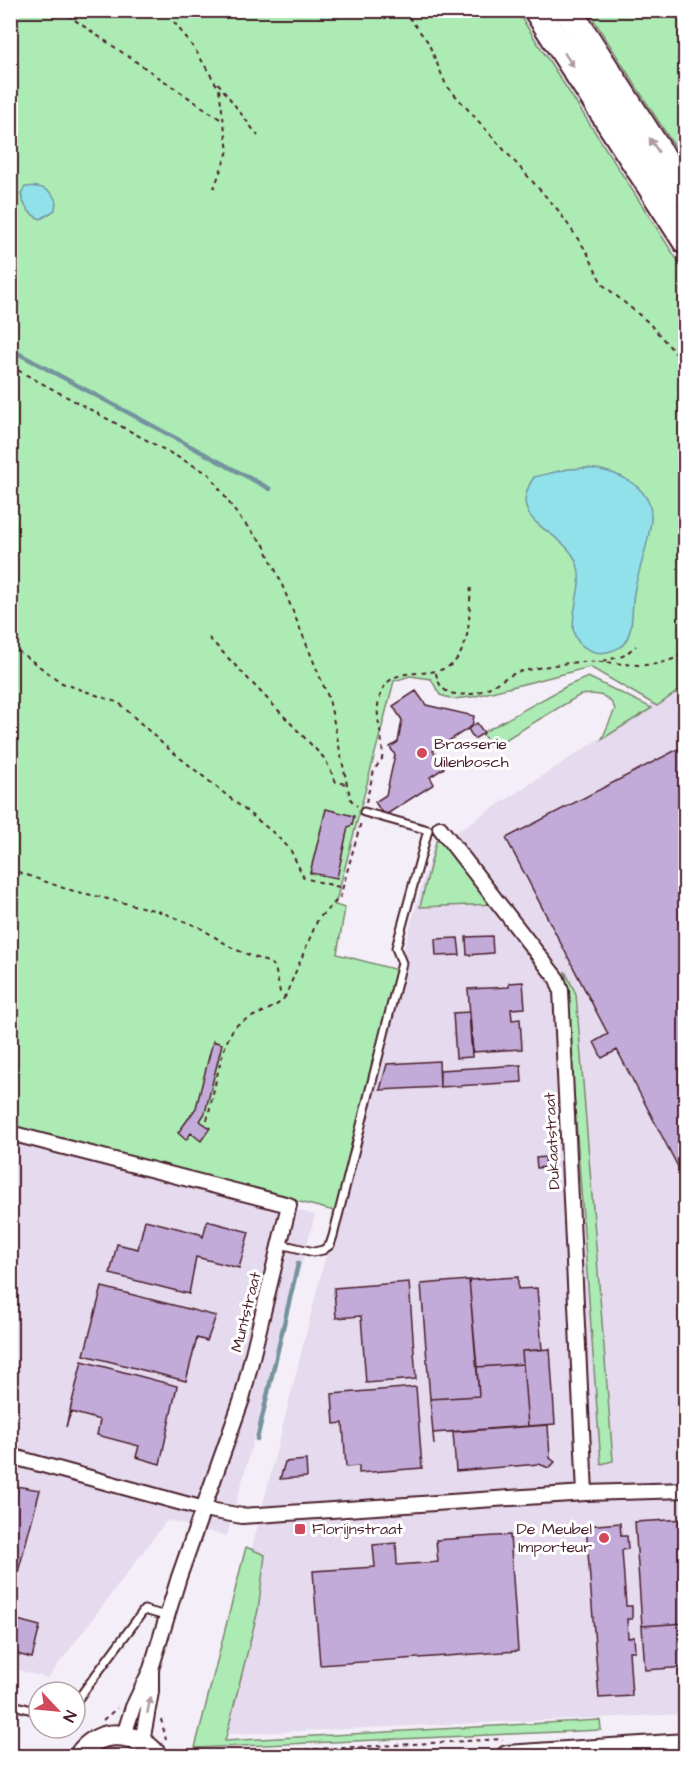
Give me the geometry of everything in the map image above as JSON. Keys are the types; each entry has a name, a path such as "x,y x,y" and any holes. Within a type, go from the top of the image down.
{"highway":[{"path":"537,10 686,241"},
{"path":"568,10 686,194"}],"main road":[{"path":"79,1756 89,1744 100,1738 133,1739 157,1756"},
{"path":"506,1748 686,1744"}],"street":[{"name":"Dukaatstraat","path":"440,828 550,970 561,990 585,1493"},
{"name":"Muntstraat","path":"10,1133 289,1205 242,1399 204,1509"},
{"path":"10,1456 204,1509 242,1516 585,1493 686,1490"},
{"path":"133,1739 151,1692 151,1669 166,1616 204,1509"}],"lane":[{"path":"280,1244 314,1252 330,1245 402,963 396,948 428,830 364,812"},
{"path":"87,1687 144,1610 166,1616"},
{"path":"10,1704 27,1709"}],"path":[{"path":"60,10 223,121"},
{"path":"403,10 428,42 446,85 558,210 587,252 602,284 648,322 686,365"},
{"path":"174,22 258,136"},
{"path":"214,78 219,89 228,141 228,151 214,188"},
{"path":"10,366 209,474 239,517 264,546 280,580 329,699 351,800 364,812"},
{"path":"207,1120 230,1032 253,1015 276,1006 285,997 318,919 340,897 374,770 382,759 376,711 387,682 397,675 436,673 454,661 464,648 471,586"},
{"path":"209,638 325,759 336,782 347,784"},
{"path":"10,645 62,683 119,703 164,745 290,849 303,878 343,888"},
{"path":"436,673 442,688 453,694 480,693 521,671 600,662 623,656 636,646"},
{"path":"600,662 624,666 654,666 686,653"},
{"path":"10,869 66,889 158,911 199,927 234,949 270,963 274,967 279,992 285,997"},
{"path":"192,1756 506,1748"}],"shaded area":[{"path":"685,683 685,1714 205,1735 395,980 435,840 444,840"},
{"path":"10,1133 315,1215 227,1536 167,1520 48,1678 11,1668"}],"green space":[{"path":"10,11 517,11 685,272 685,686 657,706 590,667 472,697 453,699 440,695 431,679 410,676 394,681 335,905 345,908 337,954 397,970 339,1195 346,1198 342,1213 11,1126"},
{"path":"588,11 685,11 685,163"},
{"path":"588,677 652,708 602,739 615,709 609,700 600,695 580,695 491,748 482,733 567,686"},
{"path":"437,838 449,845 495,904 420,907"},
{"path":"565,971 576,994 613,1461 601,1464"},
{"path":"246,1547 265,1555 258,1610 225,1741 600,1720 601,1730 195,1748"}],"water":[{"path":"25,187 39,187 51,193 56,201 55,210 41,219 34,215 25,206 22,198 21,194"},
{"path":"587,468 609,472 630,482 646,497 650,508 650,529 635,588 630,632 623,645 612,651 604,652 592,651 581,644 575,636 573,625 579,575 577,564 561,542 530,516 526,506 526,493 534,477 568,469"}],"building":[{"path":"416,691 426,705 474,716 472,726 433,751 444,768 430,777 434,784 384,816 375,802 386,795 395,755 390,747 398,742 402,720 393,706"},
{"path":"477,723 484,733 474,739 468,729"},
{"path":"686,745 686,1182 617,1050 602,1058 594,1042 608,1034 506,838"},
{"path":"326,809 354,816 352,825 348,827 337,878 310,873"},
{"path":"492,936 493,953 467,955 466,937"},
{"path":"458,938 460,955 436,956 435,939"},
{"path":"523,982 525,1008 511,1009 512,1020 520,1019 522,1049 473,1052 468,989 509,987 509,983"},
{"path":"469,1012 472,1057 456,1058 453,1013"},
{"path":"213,1041 222,1044 205,1113 200,1121 210,1128 201,1141 191,1133 186,1140 178,1133 196,1108"},
{"path":"439,1061 440,1087 380,1090 387,1064"},
{"path":"521,1065 522,1082 440,1087 440,1070"},
{"path":"545,1157 546,1167 537,1168 536,1158"},
{"path":"145,1220 200,1234 203,1237 207,1221 249,1232 239,1268 196,1257 189,1294 110,1274 117,1244 138,1249"},
{"path":"518,1277 518,1289 537,1288 542,1350 522,1351 523,1364 477,1367 469,1280"},
{"path":"469,1280 479,1396 430,1399 421,1284"},
{"path":"409,1282 416,1379 366,1383 361,1316 336,1318 334,1288"},
{"path":"102,1287 216,1316 207,1341 197,1338 186,1381 84,1355"},
{"path":"550,1349 555,1424 528,1426 522,1351"},
{"path":"82,1361 177,1386 160,1464 136,1457 139,1446 97,1435 100,1420 71,1412 66,1427"},
{"path":"523,1364 528,1426 433,1433 434,1445 430,1399 479,1396 477,1367"},
{"path":"416,1387 422,1468 359,1473 359,1466 346,1467 343,1423 334,1424 332,1394"},
{"path":"548,1425 550,1458 555,1462 549,1468 539,1464 456,1471 453,1432"},
{"path":"306,1460 307,1477 280,1479 285,1462"},
{"path":"10,1485 40,1490 10,1602"},
{"path":"686,1519 686,1623 642,1626 635,1522"},
{"path":"620,1523 621,1536 627,1536 628,1549 622,1550 626,1606 632,1606 632,1619 627,1619 628,1638 634,1637 635,1651 629,1651 632,1696 599,1698 586,1526"},
{"path":"510,1535 518,1651 320,1665 313,1571 375,1567 373,1545 396,1543 397,1565 438,1562 436,1540"},
{"path":"10,1618 40,1626 32,1658 10,1652"},
{"path":"686,1623 686,1667 645,1670 642,1626"}],"waterway":[{"path":"10,349 270,489"},
{"path":"257,1439 298,1264"}],"place":[{"name":"Brasserie Uilenbosch","path":"422,753"},
{"name":"Florijnstraat","path":"300,1529"},
{"name":"De Meubel Importeur","path":"604,1538"}]}
